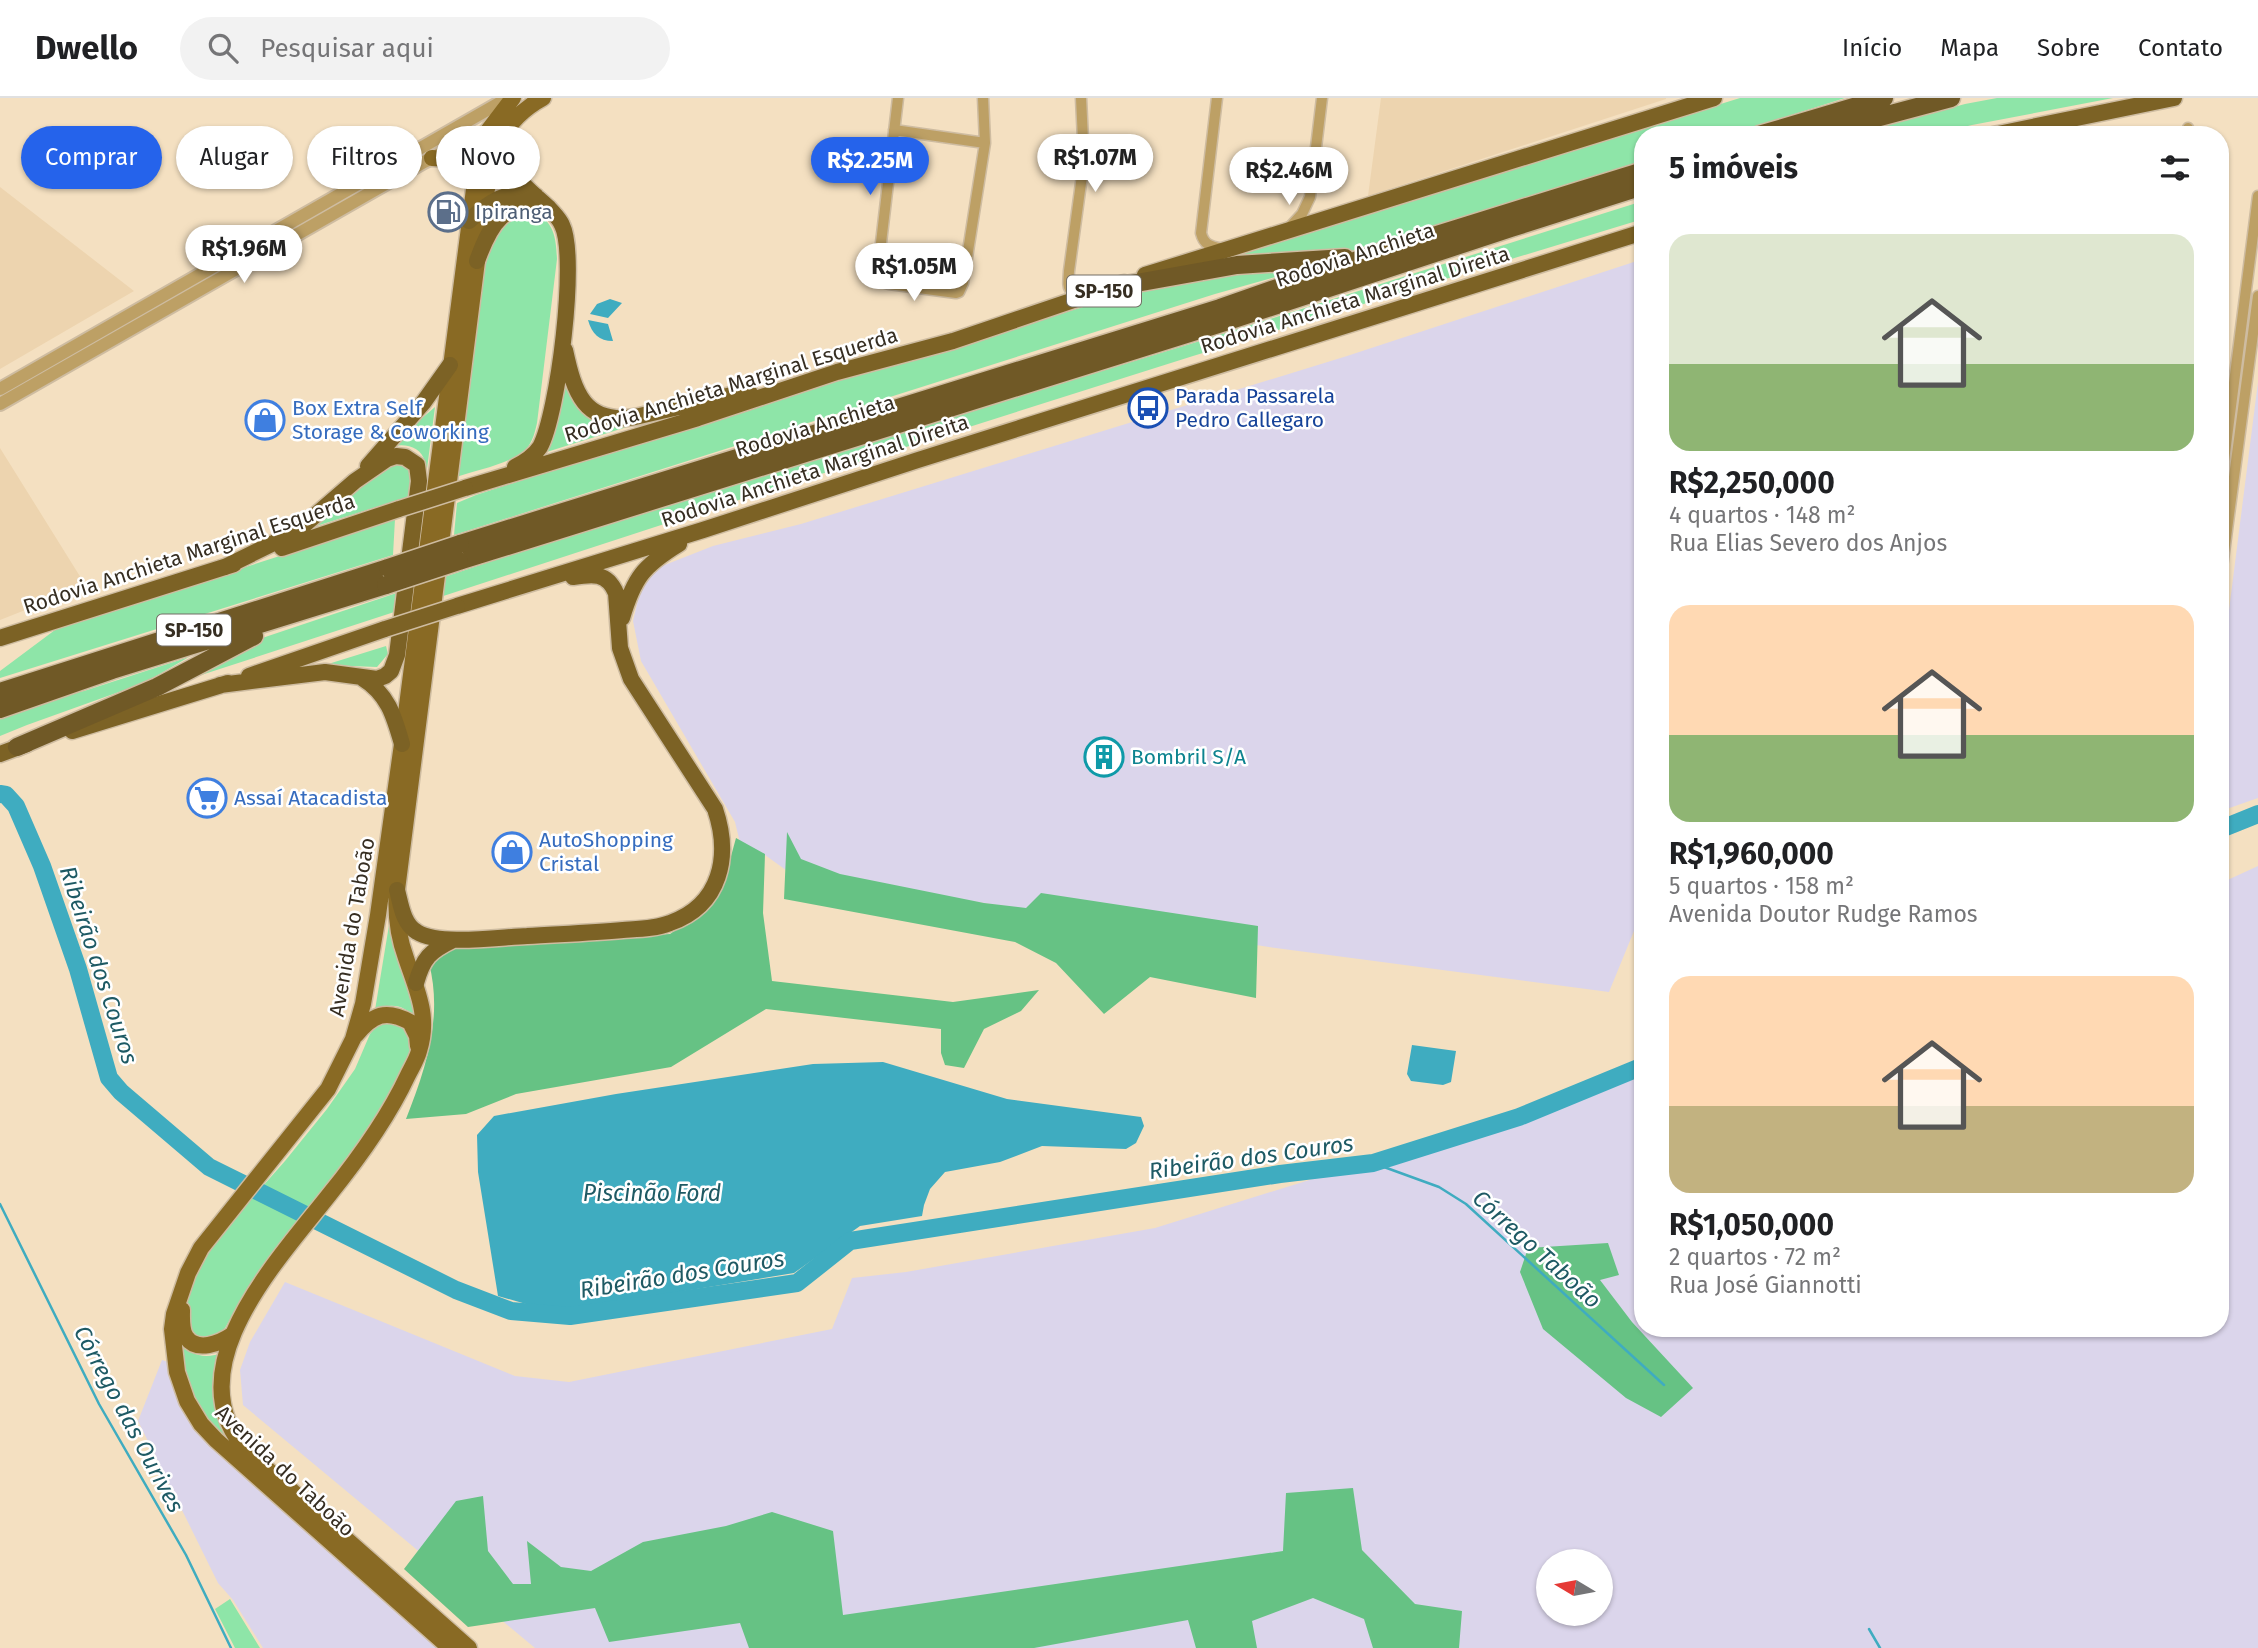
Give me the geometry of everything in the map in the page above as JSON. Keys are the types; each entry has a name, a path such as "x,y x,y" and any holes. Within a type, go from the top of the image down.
{"highway":[{"name":"Rodovia Anchieta Marginal Esquerda","path":"0,638 465,488 698,418 837,372 953,341 1142,276 1714,98"},
{"path":"1789,126 1884,98"},
{"path":"1846,126 1951,98"},
{"path":"2037,126 2174,98"},
{"name":"Rodovia Anchieta","path":"0,692 387,576 1207,312 1369,256 1634,174"},
{"path":"492,480 529,459 541,444 551,414 563,340 568,247 563,226 529,189"},
{"name":"Rodovia Anchieta","path":"459,552 1209,327 1634,190"},
{"path":"469,220 494,200 517,193 536,196"},
{"path":"477,261 491,228 506,212 528,207 549,209"},
{"name":"Rodovia Anchieta Marginal Direita","path":"8,751 220,685 457,606 1634,235"},
{"path":"1114,287 1237,265 1369,256"},
{"path":"563,340 575,387 584,403 600,415 616,419 837,372"},
{"path":"355,481 424,403 450,365"},
{"path":"220,685 311,673 382,678 391,671 396,662 419,472 417,465 410,459 396,456 387,459 355,481 296,532 225,567"},
{"path":"619,631 629,596 644,570 655,558 703,530"},
{"name":"Rodovia Anchieta","path":"0,709 112,670 316,607 387,576"},
{"path":"397,890 410,927 419,934 453,940 576,934 660,926 685,916 701,904 713,888 720,872 723,848 715,809 634,687 622,659 616,593 609,580 602,576 576,577 502,592"},
{"path":"8,751 158,687 241,642 316,607"},
{"path":"362,678 378,689 388,702 402,744"},
{"path":"416,983 425,959 432,951 453,940"}],"main road":[{"name":"Avenida do Taboão","path":"508,126 521,102 543,98"},
{"path":"424,157 436,159"},
{"name":"Avenida do Taboão","path":"450,1648 216,1440 201,1424 187,1401 177,1372 182,1328 182,1287 201,1248 328,1089 353,1039 363,1004 402,744 473,189"},
{"name":"Avenida do Taboão","path":"469,1648 235,1439 224,1414 221,1388 232,1335 241,1314 292,1240 375,1134 400,1093 419,1052 424,1025 421,999 400,937 397,890 487,189"},
{"path":"353,1039 370,1019 390,1014 410,1022 417,1036 419,1052"},
{"path":"180,1339 204,1345 218,1343 232,1335"}],"street":[{"path":"0,404 424,157 508,98"},
{"path":"898,98 877,276 882,282 952,293 959,292 963,283 985,143 983,98"},
{"path":"1081,98 1084,161 1068,288 1070,292 1083,298"},
{"path":"1217,98 1200,233 1208,245 1226,251"},
{"path":"1287,230 1302,214 1310,197 1322,98"},
{"path":"894,130 985,143"},
{"path":"0,389 424,157 436,153"},
{"path":"2229,405 2258,196"},
{"path":"2229,509 2258,296"},
{"path":"2229,449 2238,450"}],"shaded area":[{"path":"1381,98 1666,98 1666,99 1368,196"},
{"path":"0,187 134,291 0,369"},
{"path":"1634,262 1634,931 1609,992 1269,947 790,873 765,855 742,851 735,822 641,661 633,621 641,587 657,568 713,546 801,524 1347,356"},
{"path":"2258,382 2258,798 2229,808 2229,610"},
{"path":"0,448 86,586 0,620"},
{"path":"2258,866 2258,1648 535,1648 243,1405 240,1370 250,1342 285,1282 515,1376 569,1382 832,1329 852,1278 906,1272 1155,1228 1634,1079 1634,1337 2229,1337 2229,879"},
{"path":"162,1360 168,1362 175,1387 188,1416 202,1437 444,1648 263,1648 233,1600 218,1583 138,1421"}],"green space":[{"path":"1740,98 1845,98 1756,126 1650,126"},
{"path":"1997,98 2113,98 1968,126 1885,126"},
{"path":"1634,131 1634,164 1359,250 1195,267"},
{"path":"1634,204 1634,222 1193,356 701,512 192,678 250,642 642,511 1200,341"},
{"path":"535,213 550,226 555,238 557,259 537,423 530,443 520,454 493,466 456,477 484,267 490,242 509,216"},
{"path":"1285,270 1279,276 454,535 457,503 476,495 872,368 1142,290 1215,275"},
{"path":"563,373 578,404 646,421 537,455"},
{"path":"435,407 424,492 426,466 419,451 403,445 386,449"},
{"path":"398,461 412,469 410,495 307,529 332,507"},
{"path":"395,519 393,555 0,678 0,671 59,627"},
{"path":"386,646 388,654 377,667 325,665"},
{"path":"189,657 144,683 0,736 0,719 60,696 84,691"},
{"path":"787,832 801,859 840,874 984,903 1026,908 1041,893 1258,926 1256,998 1150,977 1104,1014 1056,963 1015,942 784,899"},
{"path":"736,838 765,854 763,913 772,981 953,1002 1039,990 1021,1011 984,1029 964,1068 945,1065 941,1053 941,1029 766,1009 671,1067 516,1094 466,1114 406,1119 426,1062 433,1023 433,983 429,963 450,948 670,934 706,909 722,889"},
{"path":"391,913 420,1024 411,1013 400,1007 389,1006 375,1010"},
{"path":"380,1022 404,1024 412,1042 410,1055 400,1078 365,1136 268,1259 221,1335 199,1340 189,1329 185,1303 191,1278 214,1241 327,1109 355,1069 370,1034"},
{"path":"1608,1243 1619,1275 1600,1280 1634,1324 1634,1337 1646,1337 1693,1388 1661,1417 1626,1398 1543,1329 1520,1272 1528,1248"},
{"path":"180,1341 194,1354 211,1356 224,1353 222,1422 232,1449 211,1429 185,1385"},
{"path":"1353,1488 1362,1550 1415,1604 1462,1611 1459,1648 1373,1648 1364,1619 1313,1598 1252,1621 1257,1648 1196,1648 1188,1620 1034,1648 749,1648 740,1623 609,1642 595,1608 468,1627 404,1569 456,1501 483,1496 488,1551 513,1584 531,1584 527,1541 561,1567 591,1571 643,1542 726,1526 772,1512 833,1531 843,1615 1283,1551 1286,1493"},
{"path":"230,1599 260,1648 235,1648 215,1609"}],"water":[{"path":"610,299 622,303 608,318 590,314 597,304"},
{"path":"588,320 608,324 613,341 597,336"},
{"path":"1412,1045 1456,1051 1451,1082 1443,1085 1411,1081 1407,1074"},
{"name":"Piscinão Ford","path":"883,1062 1007,1099 1141,1117 1144,1126 1136,1143 1126,1149 1042,1146 1000,1162 945,1172 930,1189 922,1216 860,1226 794,1273 580,1308 533,1306 498,1296 478,1172 477,1135 494,1116 813,1064"}],"waterway":[{"name":"Ribeirão dos Couros","path":"0,794 6,795 16,806 42,866 78,969 109,1078 121,1092 209,1167 456,1290 511,1311 570,1316 797,1283 850,1241 1280,1174 1373,1163 1519,1117 1634,1070"},
{"name":"Ribeirão dos Couros","path":"2229,826 2258,814"},
{"name":"Córrego Taboão","path":"1373,1163 1439,1187 1466,1204 1664,1385"},
{"name":"Córrego das Ourives","path":"0,1204 99,1404 186,1555 231,1648"},
{"name":"Córrego Taboão","path":"1869,1629 1880,1648"}],"place":[{"name":"Ipiranga","path":"448,212"},
{"name":"Parada Passarela Pedro Callegaro","path":"1148,408"},
{"name":"Box Extra Self Storage & Coworking","path":"265,420"},
{"name":"Bombril S/A","path":"1104,757"},
{"name":"Assaí Atacadista","path":"207,798"},
{"name":"AutoShopping Cristal","path":"512,852"}]}
